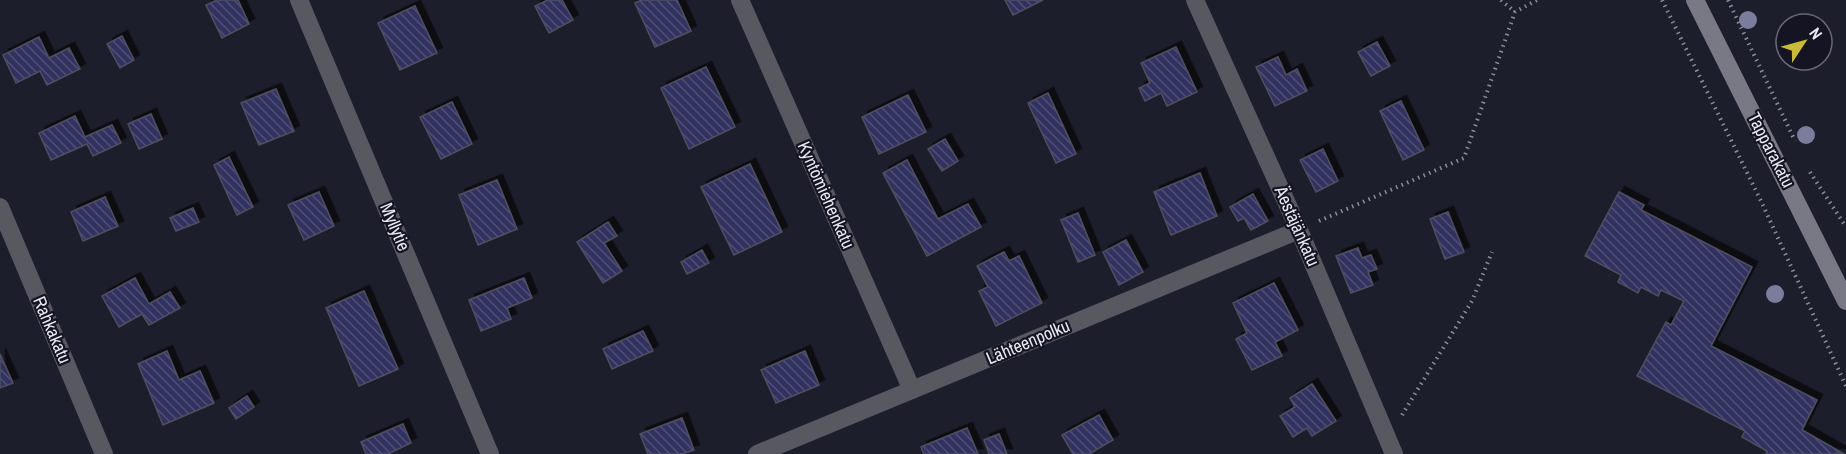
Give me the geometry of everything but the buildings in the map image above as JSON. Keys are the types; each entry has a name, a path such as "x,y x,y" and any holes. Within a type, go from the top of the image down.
{"main road":[{"name":"Tapparakatu","path":"1695,0 1846,301"}],"street":[{"name":"Myllytie","path":"298,0 490,454"},
{"name":"Kyntömiehenkatu","path":"740,0 912,390"},
{"name":"Äestäjänkatu","path":"1195,0 1299,230 1391,446"},
{"name":"Rahkakatu","path":"0,207 104,454"},
{"name":"Lähteenpolku","path":"757,454 1299,230"}],"path":[{"path":"1501,0 1515,12"},
{"path":"1299,230 1464,158 1515,12 1537,0"},
{"path":"1662,0 1761,201 1846,386"},
{"path":"1728,0 1799,149"},
{"path":"1809,170 1846,227"},
{"path":"1391,446 1472,301 1492,252"}]}
